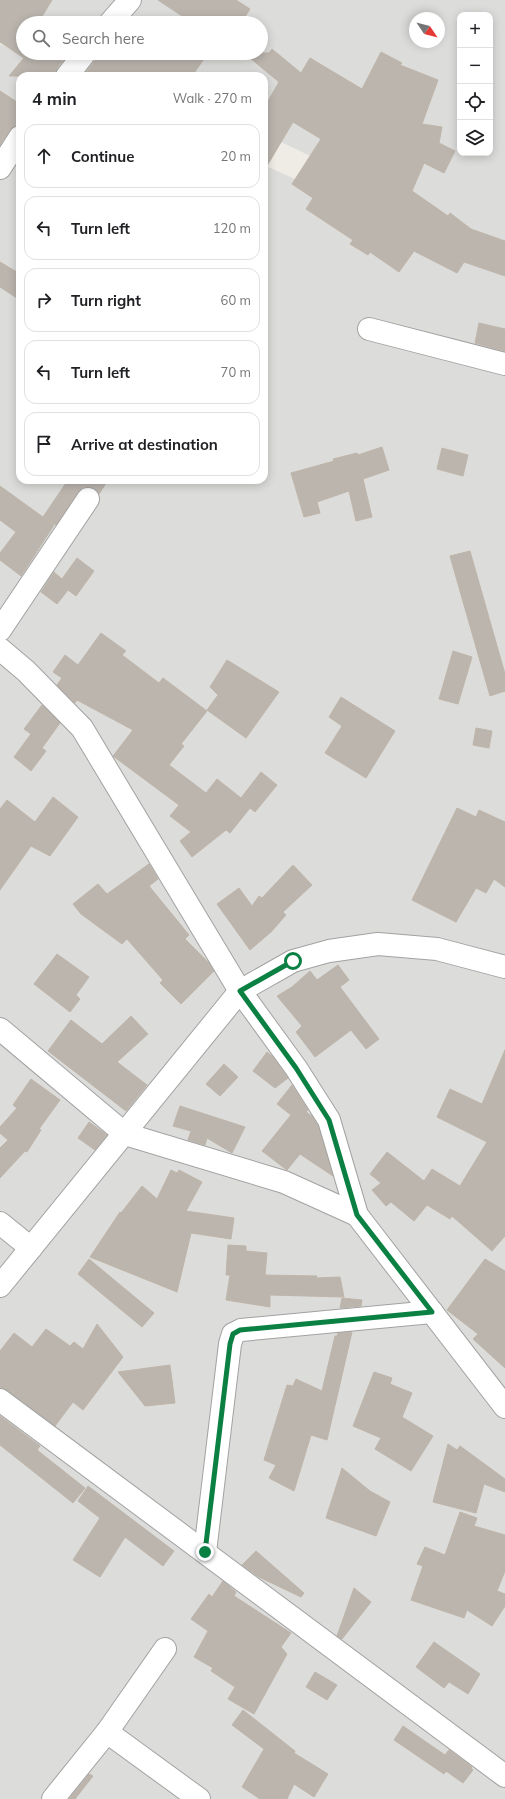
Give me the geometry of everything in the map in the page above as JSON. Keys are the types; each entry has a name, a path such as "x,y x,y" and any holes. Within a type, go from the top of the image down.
{"street":[{"path":"116,16 130,0"},
{"path":"70,72 80,60"},
{"path":"0,168 16,143"},
{"path":"369,329 505,364"},
{"path":"0,630 88,499"},
{"path":"0,649 26,671 82,728 240,991 296,1068 329,1120 357,1215 505,1407"},
{"path":"0,1286 240,991 293,961 329,951 378,944 437,949 505,967"},
{"path":"0,1029 125,1134 284,1182 357,1215"},
{"path":"0,1223 31,1248"},
{"path":"205,1552 230,1344 233,1334 240,1330 432,1312"},
{"path":"0,1400 505,1776"},
{"path":"53,1799 107,1732 165,1649"},
{"path":"107,1732 199,1799"}],"shaded area":[{"path":"0,0 505,0 505,248 268,136 268,72 133,72 108,60 268,60 268,16 21,16"},
{"path":"0,44 16,51 16,60 34,60 60,72 16,72 16,484 268,484 268,167 505,275 505,1799 0,1799"}],"building":[{"path":"0,0 52,0 42,16 16,16 16,53 0,42"},
{"path":"158,0 236,0 250,9 246,16 182,16"},
{"path":"272,49 301,73 310,58 362,89 381,52 402,63 400,65 438,80 422,124 442,127 439,143 455,151 444,173 424,163 412,191 448,216 450,213 471,229 505,241 505,276 464,262 457,273 414,251 399,272 370,252 368,255 350,244 353,240 306,209 313,198 292,184 321,139 293,122 268,164 268,101 279,82 252,60 268,60 269,53"},
{"path":"22,60 63,60 57,68 56,72 16,72 16,76 9,76"},
{"path":"203,60 195,72 86,72 95,61"},
{"path":"0,91 16,101 16,126 10,130 0,145"},
{"path":"0,262 16,272 16,297 0,287"},
{"path":"479,323 505,329 505,351 475,343"},
{"path":"382,447 389,470 363,479 372,517 356,521 349,491 317,502 320,513 304,517 291,473 334,461 333,459 357,453 358,455"},
{"path":"442,448 468,455 463,476 437,469"},
{"path":"65,484 105,484 99,494 95,489 89,487 82,488 56,525 43,517"},
{"path":"0,486 54,525 21,576 0,560 0,553 16,532 0,520"},
{"path":"470,551 505,674 505,691 490,696 450,556"},
{"path":"77,558 94,571 76,596 68,590 57,604 41,592 54,572 62,579"},
{"path":"101,633 126,651 122,655 159,683 163,678 207,711 181,744 184,746 169,765 206,793 217,779 241,798 261,772 277,785 255,812 250,808 230,833 226,830 192,857 180,841 191,832 170,816 179,805 113,756 133,730 77,700 75,703 57,685 62,678 53,672 65,655 78,665"},
{"path":"453,651 472,657 458,704 439,699"},
{"path":"227,660 279,692 246,738 207,710 218,695 210,687"},
{"path":"341,697 395,731 366,778 325,753 342,726 329,717"},
{"path":"42,705 60,723 42,748 46,751 31,771 14,757 31,734 24,729"},
{"path":"476,728 492,731 489,748 473,745"},
{"path":"53,797 78,817 50,856 31,846 0,890 0,809 7,800 35,822"},
{"path":"457,808 476,817 479,810 505,822 505,887 494,879 486,893 476,888 456,922 412,900"},
{"path":"149,864 158,879 149,886 189,935 185,939 209,963 214,971 181,1004 160,983 163,980 127,939 122,944 81,914 73,904 98,884 107,894"},
{"path":"293,865 312,885 283,912 286,915 271,932 250,950 217,904 239,888 252,906 259,896 262,898"},
{"path":"57,954 89,977 76,995 80,999 70,1012 34,984"},
{"path":"338,965 349,980 340,987 379,1039 366,1049 351,1030 315,1057 296,1032 302,1026 277,996 292,987 310,971 317,980"},
{"path":"131,1016 148,1034 117,1062 147,1085 126,1111 48,1051 71,1020 102,1044"},
{"path":"505,1050 505,1236 492,1251 452,1216 450,1219 427,1205 414,1221 391,1202 386,1206 372,1190 381,1183 370,1174 387,1152 424,1181 432,1169 460,1186 487,1142 437,1117 450,1089 482,1104"},
{"path":"267,1052 273,1057 288,1078 275,1088 253,1071"},
{"path":"224,1064 238,1077 220,1096 206,1084"},
{"path":"31,1079 60,1100 39,1129 41,1130 27,1152 25,1151 0,1178 0,1148 8,1140 0,1133 0,1127 17,1108 13,1105"},
{"path":"292,1085 308,1110 306,1112 312,1116 318,1125 333,1176 300,1154 287,1170 262,1151 291,1115 277,1104"},
{"path":"180,1106 245,1127 232,1153 207,1138 205,1145 188,1140 191,1131 173,1126"},
{"path":"89,1122 107,1135 95,1150 78,1138"},
{"path":"171,1170 177,1173 179,1170 202,1182 186,1211 234,1218 231,1239 191,1233 177,1292 90,1257 120,1212 121,1213 142,1186 157,1199"},
{"path":"228,1245 246,1246 246,1251 267,1253 265,1275 317,1276 316,1278 340,1277 344,1297 270,1295 270,1307 226,1300 230,1275 226,1275"},
{"path":"89,1259 154,1313 142,1327 78,1274"},
{"path":"485,1259 505,1271 505,1368 473,1339 478,1334 447,1310"},
{"path":"342,1298 362,1300 361,1306 340,1308"},
{"path":"97,1324 123,1357 83,1410 73,1402 55,1426 7,1390 0,1388 0,1351 14,1333 32,1347 46,1329 70,1346 74,1342 83,1349"},
{"path":"352,1332 327,1440 311,1435 294,1491 269,1478 276,1465 264,1460 287,1385 293,1386 296,1379 322,1391 335,1336 337,1336 338,1333"},
{"path":"170,1365 175,1403 145,1406 118,1372"},
{"path":"374,1372 392,1378 390,1384 412,1393 402,1417 433,1436 411,1471 375,1449 381,1438 353,1426"},
{"path":"0,1416 40,1446 37,1450 85,1488 73,1503 0,1445"},
{"path":"448,1444 457,1450 460,1446 505,1479 505,1492 484,1484 476,1513 433,1502"},
{"path":"342,1468 370,1491 390,1502 376,1536 326,1518"},
{"path":"88,1486 174,1551 163,1566 125,1537 100,1577 73,1560 100,1518 78,1501"},
{"path":"460,1512 477,1518 474,1526 505,1535 505,1571 497,1591 505,1594 505,1606 492,1626 467,1610 464,1618 411,1600 423,1566 417,1564 425,1547 445,1555"},
{"path":"256,1551 304,1593 301,1597 259,1577 242,1565"},
{"path":"223,1581 236,1592 234,1596 291,1633 281,1647 287,1654 254,1714 228,1699 235,1687 211,1671 213,1668 194,1657 208,1631 191,1619 209,1594 212,1597"},
{"path":"354,1588 371,1602 342,1639 337,1636"},
{"path":"434,1642 480,1674 468,1694 449,1682 444,1688 416,1667"},
{"path":"315,1672 337,1685 327,1700 306,1687"},
{"path":"243,1710 295,1751 294,1753 328,1774 314,1797 294,1784 287,1799 260,1799 242,1787 264,1749 232,1725"},
{"path":"403,1726 445,1755 449,1750 472,1767 471,1768 473,1770 463,1783 446,1771 444,1774 394,1740"},
{"path":"89,1774 93,1776 75,1799 69,1799"}],"route":[{"path":"205,1552 230,1344 233,1334 240,1330 432,1312 357,1215 329,1120 296,1068 240,991 293,961"}]}
